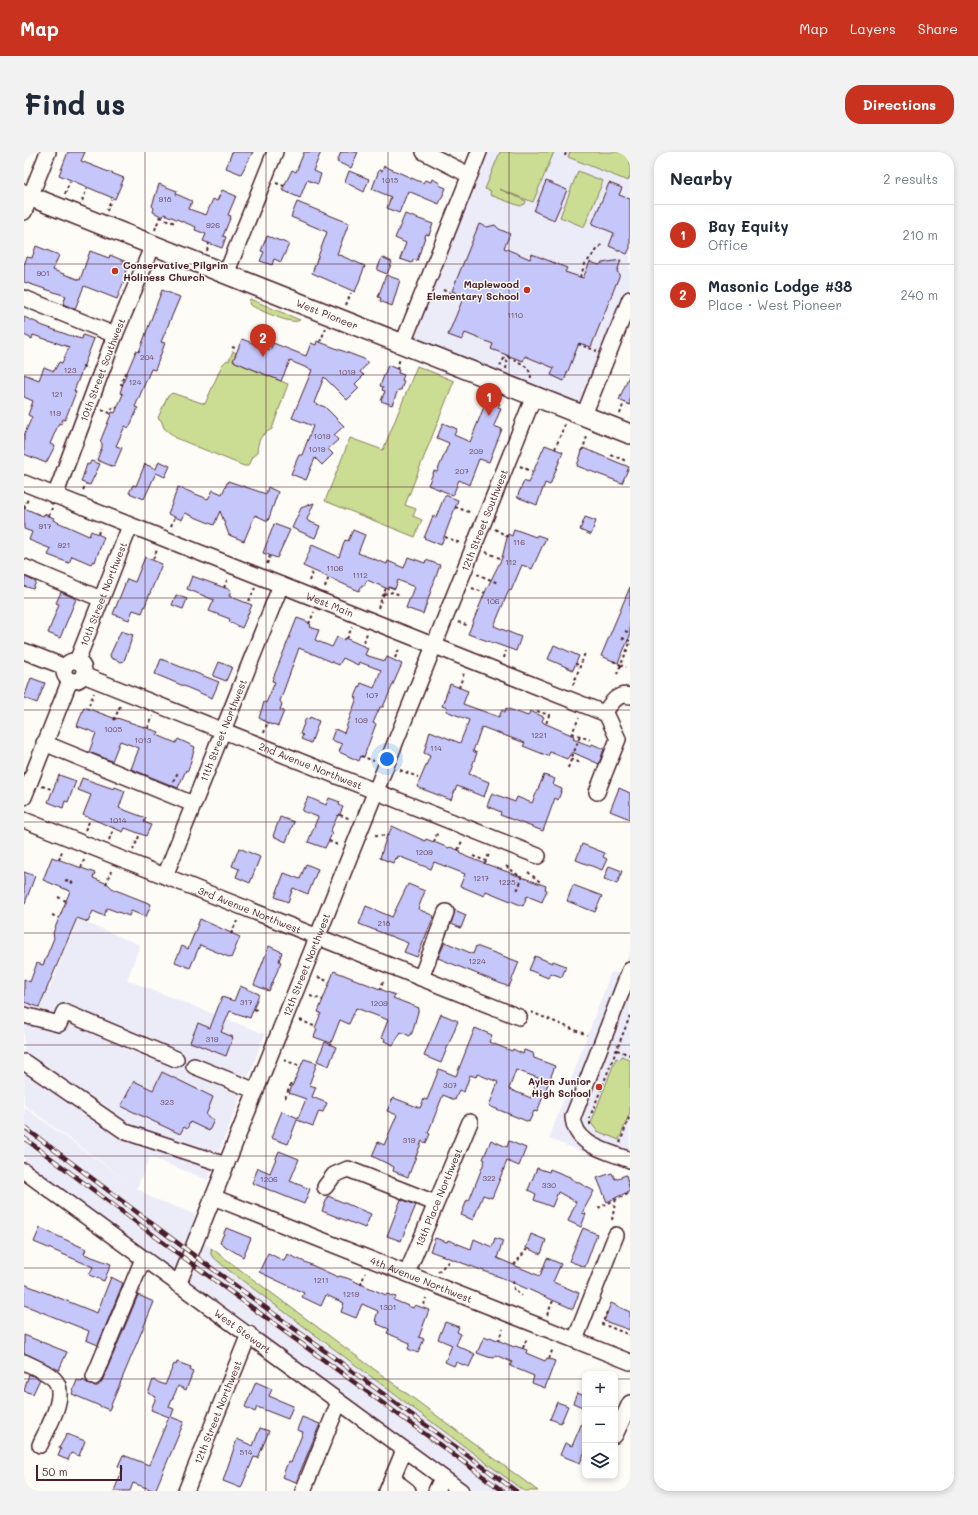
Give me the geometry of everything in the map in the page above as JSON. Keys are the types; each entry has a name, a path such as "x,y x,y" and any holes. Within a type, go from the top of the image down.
{"main road":[{"name":"West Pioneer","path":"26,201 154,237 226,274 402,351 532,388 586,424 630,434"}],"street":[{"path":"26,201 48,152"},
{"path":"226,274 275,152"},
{"path":"424,152 469,175"},
{"path":"402,351 479,152"},
{"name":"10th Street Southwest","path":"53,502 115,335 154,237"},
{"path":"24,298 115,335"},
{"path":"586,424 630,299"},
{"name":"12th Street Southwest","path":"434,645 532,388"},
{"name":"West Main","path":"24,483 53,502 130,526 604,713 605,712"},
{"name":"10th Street Northwest","path":"24,797 130,526"},
{"path":"24,567 102,599"},
{"name":"11th Street Northwest","path":"165,876 281,585"},
{"name":"12th Street Northwest","path":"178,1285 319,937 434,645"},
{"name":"2nd Avenue Northwest","path":"24,651 538,856"},
{"path":"597,792 618,739 605,712 614,699 624,695 630,696"},
{"path":"44,743 193,804"},
{"name":"3rd Avenue Northwest","path":"24,820 519,1017"},
{"path":"421,978 446,912"},
{"path":"630,970 573,1117 576,1131 584,1141 630,1160"},
{"path":"630,988 588,1093 580,1123 582,1131 589,1138 630,1154"},
{"path":"24,1015 59,1024 64,1012 176,1059"},
{"path":"24,1062 126,1132 226,1165"},
{"path":"194,1066 256,1090"},
{"name":"13th Place Northwest","path":"407,1273 470,1122"},
{"path":"325,1188 334,1175 348,1170 435,1203"},
{"name":"West Stewart","path":"24,1171 178,1285 249,1334 404,1450 439,1484 460,1491"},
{"name":"4th Avenue Northwest","path":"213,1197 630,1362"},
{"path":"575,1340 616,1236"},
{"path":"94,1377 143,1259"},
{"name":"12th Street Northwest","path":"186,1491 249,1334"},
{"path":"24,1362 46,1372 55,1380 60,1390 58,1403 40,1445"},
{"path":"304,1491 339,1402"},
{"path":"618,1429 630,1403"},
{"path":"387,1491 404,1450"},
{"path":"393,1476 399,1484 408,1491"}],"path":[{"path":"565,156 566,152"},
{"path":"65,194 70,181"},
{"path":"276,183 284,186"},
{"path":"82,201 87,189"},
{"path":"107,211 111,199"},
{"path":"154,237 160,216 175,223"},
{"path":"207,251 209,243"},
{"path":"580,277 585,264 602,244"},
{"path":"443,290 463,298"},
{"path":"346,307 351,293"},
{"path":"320,342 326,328"},
{"path":"578,344 598,351"},
{"path":"232,347 238,349"},
{"path":"396,368 402,351"},
{"path":"507,356 526,366 530,372 532,388"},
{"path":"499,367 507,356"},
{"path":"506,370 507,356"},
{"path":"123,385 121,384 126,370"},
{"path":"619,415 623,405"},
{"path":"102,410 110,413 113,407 117,408"},
{"path":"554,449 566,424"},
{"path":"582,451 586,424"},
{"path":"611,455 624,460 623,462"},
{"path":"520,466 533,472"},
{"path":"83,490 86,484"},
{"path":"24,508 28,498"},
{"path":"49,516 53,502"},
{"path":"455,507 472,513"},
{"path":"171,526 175,517"},
{"path":"98,534 100,528"},
{"path":"495,529 508,537"},
{"path":"445,537 460,543"},
{"path":"153,559 157,550"},
{"path":"486,552 502,559"},
{"path":"267,564 270,556"},
{"path":"309,581 313,570"},
{"path":"477,574 498,583"},
{"path":"325,587 329,577"},
{"path":"224,588 228,578"},
{"path":"249,601 255,588"},
{"path":"378,608 386,588"},
{"path":"472,588 485,593"},
{"path":"384,594 393,592 400,595"},
{"path":"309,624 314,612"},
{"path":"458,622 469,626"},
{"path":"347,639 352,627"},
{"path":"625,631 630,633"},
{"path":"364,642 367,633"},
{"path":"617,674 630,642 622,638"},
{"path":"396,658 400,647"},
{"path":"504,658 506,651"},
{"path":"573,685 585,653"},
{"path":"613,661 626,667"},
{"path":"575,664 580,665"},
{"path":"459,688 464,673"},
{"path":"89,705 95,690"},
{"path":"114,720 122,701"},
{"path":"538,710 549,715 546,724"},
{"path":"148,728 154,714"},
{"path":"579,718 572,734 590,740"},
{"path":"263,736 267,724"},
{"path":"568,768 580,736"},
{"path":"361,756 374,762"},
{"path":"571,759 581,763"},
{"path":"400,770 418,777"},
{"path":"177,783 172,781 179,771"},
{"path":"40,785 51,789"},
{"path":"340,815 351,819"},
{"path":"85,831 90,820"},
{"path":"109,841 114,828"},
{"path":"434,842 438,831"},
{"path":"133,851 140,834"},
{"path":"375,835 386,836"},
{"path":"329,841 340,846"},
{"path":"458,850 462,841"},
{"path":"59,860 62,851"},
{"path":"473,856 486,862 490,852"},
{"path":"81,868 84,860"},
{"path":"506,866 522,878 518,888 516,888"},
{"path":"106,884 111,870"},
{"path":"528,872 539,881 539,884"},
{"path":"65,880 73,883"},
{"path":"58,897 66,901"},
{"path":"52,915 59,918"},
{"path":"231,934 237,921"},
{"path":"318,977 330,982"},
{"path":"380,990 384,979"},
{"path":"310,996 323,1000"},
{"path":"254,1009 259,1011"},
{"path":"519,1017 526,1012 533,1012 588,1035"},
{"path":"591,1128 590,1117 630,1016"},
{"path":"300,1020 316,1027"},
{"path":"617,1050 630,1055"},
{"path":"284,1060 300,1066"},
{"path":"285,1098 292,1084"},
{"path":"613,1141 620,1143 630,1115"},
{"path":"598,1208 630,1193"},
{"path":"612,1220 616,1199"},
{"path":"514,1265 527,1248"},
{"path":"438,1272 451,1259"},
{"path":"361,1285 365,1273"},
{"path":"512,1281 514,1290 522,1296"},
{"path":"424,1305 426,1298"},
{"path":"547,1316 553,1301"},
{"path":"607,1312 602,1324 630,1335"},
{"path":"498,1341 503,1329"},
{"path":"523,1348 527,1338"},
{"path":"549,1359 553,1348"}],"shaded area":[{"name":"Maplewood Elementary School","path":"479,152 630,152 630,299 584,415 403,343"},
{"path":"77,919 140,945 127,980 265,1034 208,1180 150,1157 137,1188 152,1198 195,1214 190,1232 539,1491 461,1491 24,1171 24,1107 131,1184 24,1105 24,978 50,988"},
{"name":"Aylen Junior High School","path":"630,950 630,1170 549,1139 611,972 622,974"}],"green space":[{"path":"500,152 554,152 533,202 499,189 526,201 525,204 520,206 490,195 491,191 485,189"},
{"path":"570,152 630,152 630,176 628,181 568,157"},
{"path":"578,171 603,181 584,227 560,217"},
{"path":"250,299 300,320 290,321 268,314 250,305"},
{"path":"233,351 236,353 233,361 288,384 272,429 260,438 257,453 252,457 248,466 244,466 176,438 164,428 161,420 158,418 167,397 172,393 205,404 222,365 227,360 229,361"},
{"path":"417,366 454,381 405,505 416,509 413,516 422,520 415,537 325,501 350,438 383,450"},
{"path":"622,1056 630,1060 630,1112 619,1140 597,1131 591,1123 616,1058 620,1060"},
{"path":"211,1248 538,1491 524,1491 227,1269 211,1255"}],"building":[{"path":"68,152 85,152 81,161 124,178 115,199 59,175"},
{"path":"232,152 253,152 241,174 226,168"},
{"path":"304,152 321,152 313,171 321,174 318,184 307,180 300,198 282,190 292,170 296,172"},
{"path":"341,152 358,152 351,168 337,162"},
{"path":"384,166 423,183 425,180 431,182 432,179 440,183 439,185 446,188 439,204 408,191 399,213 387,208 391,197 372,189 379,170 382,171"},
{"path":"349,171 369,179 364,192 345,182"},
{"path":"546,181 567,190 554,220 534,211"},
{"path":"609,183 622,188 619,195 630,199 630,248 627,254 609,246 614,233 592,224"},
{"path":"159,184 177,191 176,194 192,201 189,209 206,215 213,199 217,201 222,190 236,196 228,215 231,216 223,236 226,237 222,248 203,241 206,234 195,230 196,227 164,214 163,217 153,212 154,208 152,206"},
{"path":"297,202 349,223 337,254 365,266 355,292 312,273 327,232 291,217"},
{"path":"405,214 433,224 429,235 426,234 417,261 414,259 412,263 400,259 406,243 395,238"},
{"name":"Maplewood Elementary School","path":"479,224 487,227 495,225 499,229 510,234 504,248 530,259 532,254 567,268 565,272 583,278 590,262 599,265 602,263 621,260 617,272 620,274 591,347 579,343 564,381 551,375 554,368 525,356 523,361 491,349 493,344 465,333 462,340 448,335 464,296 452,291"},
{"path":"267,236 289,244 281,262 274,259 272,265 260,261 264,252 261,251"},
{"path":"36,246 59,255 53,270 80,280 90,251 109,258 110,255 129,263 123,278 125,279 117,299 84,286 75,309 63,304 66,296 24,282 24,265 27,257 32,258"},
{"path":"382,257 392,262 387,274 377,270"},
{"path":"386,275 400,280 392,306 380,301 381,298 378,297"},
{"path":"162,290 180,297 161,342 165,343 155,370 151,369 135,407 138,408 129,428 125,426 116,446 122,448 114,467 97,460 102,447 102,443 100,442 112,412 115,413 123,394 120,393 125,377 136,351 139,352"},
{"path":"24,317 38,324 74,337 82,339 83,335 94,339 74,391 76,392 65,420 63,419 61,424 59,423 50,444 55,446 46,463 24,454 24,435 32,417 28,415 33,401 24,397 24,374 39,380 44,367 54,371 59,362 62,363 69,347 33,335 32,339 24,335"},
{"path":"242,339 270,350 273,343 306,356 311,343 316,345 317,341 364,359 368,363 360,372 364,375 355,384 359,388 347,400 324,377 314,403 325,407 344,426 334,435 338,440 328,449 333,454 322,465 315,458 306,480 291,474 299,455 302,455 313,426 292,418 312,370 290,361 281,381 233,361"},
{"path":"388,365 399,370 398,373 404,375 401,390 398,390 392,405 381,401 385,391 382,390 383,387 380,386"},
{"path":"630,373 630,405 619,400"},
{"path":"487,399 500,404 498,407 501,408 494,426 502,429 489,462 479,459 469,485 459,480 453,495 428,485 434,471 437,472 449,443 437,438 443,423 457,429 454,435 470,442"},
{"path":"545,445 563,452 550,485 545,483 537,505 517,497 524,481 528,483"},
{"path":"583,448 629,467 622,483 577,466"},
{"path":"91,461 100,464 90,485 81,482 87,464 89,465"},
{"path":"159,461 170,466 165,477 156,473 144,499 129,493 133,485 136,486 145,464 156,469"},
{"path":"228,481 266,494 268,487 278,492 268,521 255,515 244,541 229,535 220,511 214,525 185,513 182,520 168,514 178,487 208,499 213,490 222,494"},
{"path":"445,495 458,500 441,545 424,538 433,516 436,517"},
{"path":"314,503 307,519 308,521 320,526 315,538 292,528 301,508"},
{"path":"24,508 43,516 44,514 54,518 53,520 89,536 91,531 104,537 95,562 93,561 91,564 72,556 69,563 48,555 51,549 29,540 32,532 24,529"},
{"path":"585,517 596,521 591,535 580,530"},
{"path":"274,524 290,530 277,558 263,553"},
{"path":"514,529 536,537 537,535 546,538 532,569 522,565 511,591 509,590 494,626 521,637 516,651 468,634 486,590 502,558 508,534 512,536"},
{"path":"353,530 365,535 358,553 387,564 388,561 404,568 408,557 425,563 426,560 440,565 423,614 406,608 414,587 398,580 395,589 389,587 388,589 367,580 359,591 303,566 312,545 339,557 345,540 348,541"},
{"path":"145,557 162,564 142,613 133,610 129,620 113,614 127,579 135,582"},
{"path":"192,576 231,590 229,596 252,605 242,628 229,622 230,619 209,611 214,600 187,589"},
{"path":"25,577 36,582 33,589 24,586"},
{"path":"630,587 630,636 618,663 601,656"},
{"path":"61,592 76,599 60,638 48,633 59,604 56,603"},
{"path":"176,595 187,599 183,609 172,605"},
{"path":"297,618 308,622 311,625 310,627 319,630 315,640 332,647 337,637 344,640 345,638 368,648 365,655 385,661 387,657 402,664 383,707 380,707 373,723 376,724 364,757 361,756 359,761 339,752 342,744 331,740 335,729 344,733 361,683 374,688 381,670 359,662 358,665 343,658 339,665 299,648 280,701 282,704 280,710 284,711 278,726 272,725 259,718 264,702 266,703 275,682 272,681"},
{"path":"121,631 133,635 124,661 121,662 111,658 110,655"},
{"path":"554,645 579,656 573,670 548,659"},
{"path":"161,659 219,682 212,698 155,674"},
{"path":"219,662 232,667 226,681 213,676"},
{"path":"31,678 45,683 37,703 24,698"},
{"path":"450,684 468,691 463,704 499,717 502,710 505,712 506,708 528,716 530,711 544,717 542,721 544,723 574,736 573,739 604,749 599,764 572,752 567,759 550,752 548,756 523,746 525,743 482,727 473,751 477,753 469,774 489,782 484,797 457,786 451,800 417,787 430,756 424,753 430,731 460,743 469,720 446,711 447,708 442,706"},
{"path":"84,707 116,719 117,718 159,732 157,735 176,743 178,739 195,747 188,771 186,770 178,788 131,769 139,748 120,741 112,761 89,752 96,733 77,726"},
{"path":"310,717 319,721 311,743 301,739 303,735 300,734 306,718 309,719"},
{"path":"59,775 76,781 68,802 65,801 63,808 48,802"},
{"path":"544,775 555,779 553,785 562,789 558,800 555,798 543,831 500,815 501,812 487,806 492,793 515,802 517,797 532,803"},
{"path":"82,778 114,789 115,787 125,791 119,808 146,818 144,822 151,825 146,836 125,828 123,832 83,815 91,795 78,790"},
{"path":"619,788 630,793 630,819 610,811"},
{"path":"308,797 326,805 329,798 340,802 339,805 343,807 330,832 332,834 325,848 308,842 318,817 302,811"},
{"path":"280,817 294,822 286,842 273,836"},
{"path":"392,826 425,841 426,839 461,851 460,853 467,857 546,886 545,889 547,890 542,902 527,896 523,906 486,891 484,896 460,886 465,874 434,862 431,869 398,856 397,859 395,858 393,863 380,858 387,835 388,836"},
{"path":"582,844 605,853 603,857 607,859 602,870 576,860"},
{"path":"239,848 260,857 250,883 236,877 239,869 232,866"},
{"path":"52,857 95,873 93,878 108,884 113,889 151,904 146,917 131,911 129,916 107,908 104,916 93,911 88,922 77,918 39,1007 24,1002 24,979 30,982 37,963 43,965 54,938 53,933 70,891 43,880"},
{"path":"306,864 318,869 308,894 293,888 288,902 275,897 284,873 300,879"},
{"path":"609,866 622,871 617,884 604,879"},
{"path":"24,872 35,876 25,903 24,902"},
{"path":"408,884 425,891 418,909 434,916 417,957 404,952 408,943 359,924 366,906 392,917"},
{"path":"573,885 602,896 595,912 567,901"},
{"path":"455,910 466,915 461,928 451,924"},
{"path":"200,919 240,937 231,958 200,945 190,968 175,962 182,946 188,949"},
{"path":"445,942 473,954 476,946 519,962 509,987 438,958"},
{"path":"269,946 282,952 279,961 281,962 269,991 254,985"},
{"path":"535,956 552,963 553,961 566,966 562,977 550,973 548,978 529,970"},
{"path":"334,971 395,995 393,998 419,1008 410,1036 401,1032 393,1045 384,1041 385,1039 381,1038 388,1020 356,1008 349,1024 340,1020 331,1043 314,1037 317,1029 315,1028 321,1013 318,1012"},
{"path":"240,986 259,994 250,1018 230,1011 221,1032 233,1037 226,1056 190,1042 198,1023 210,1028 222,997 234,1001"},
{"path":"441,1014 458,1021 441,1063 424,1056"},
{"path":"475,1028 492,1035 489,1042 512,1051 513,1049 523,1054 524,1050 533,1053 534,1058 555,1066 537,1112 534,1111 529,1122 489,1106 498,1082 477,1074 476,1077 470,1075 464,1092 459,1090 455,1100 443,1095 428,1133 430,1134 426,1143 422,1141 408,1177 393,1171 394,1167 372,1156 378,1142 384,1145 397,1115 387,1111 394,1098 420,1108 424,1099 427,1100 439,1069 456,1076","holes":["516,1070 538,1078 531,1098 509,1089"]},
{"path":"325,1042 336,1047 329,1066 317,1061"},
{"path":"304,1059 317,1063 309,1085 316,1087 312,1097 327,1103 323,1112 319,1111 313,1126 297,1120 288,1144 271,1138 282,1111 298,1118 306,1099 289,1093"},
{"path":"162,1072 213,1097 206,1115 214,1120 209,1131 190,1122 187,1129 184,1127 180,1134 121,1106 134,1081 153,1090"},
{"path":"491,1140 507,1147 509,1141 526,1148 519,1166 507,1161 492,1198 483,1195 473,1220 461,1215 467,1200 469,1201"},
{"path":"279,1151 299,1159 290,1181 310,1189 304,1204 252,1183 258,1168 270,1173"},
{"path":"537,1168 549,1172 550,1169 570,1177 594,1191 582,1213 586,1214 581,1227 568,1221 576,1202 558,1192 552,1207 534,1200 536,1194 528,1190"},
{"path":"612,1173 615,1179 626,1175 630,1191 607,1202 597,1178"},
{"path":"328,1196 371,1214 365,1228 322,1211"},
{"path":"401,1199 416,1205 401,1241 387,1236"},
{"path":"40,1228 86,1249 84,1254 111,1264 104,1281 89,1275 93,1267 34,1242"},
{"path":"226,1228 251,1238 243,1257 220,1243"},
{"path":"583,1228 597,1234 585,1267 569,1261"},
{"path":"531,1234 546,1240 541,1254 526,1248"},
{"path":"435,1238 447,1242 448,1240 471,1249 474,1239 492,1247 495,1238 503,1241 497,1258 540,1276 547,1258 561,1264 553,1282 579,1293 573,1309 500,1277 430,1251"},
{"path":"268,1253 284,1261 287,1254 338,1277 347,1278 386,1295 396,1297 394,1300 413,1308 415,1305 429,1310 419,1337 424,1339 418,1353 408,1349 410,1343 387,1333 389,1329 377,1324 378,1322 375,1321 378,1311 362,1304 356,1318 341,1312 344,1303 326,1295 321,1306 302,1297 304,1293 259,1272"},
{"path":"111,1277 123,1283 98,1345 86,1340 89,1331 24,1305 24,1284 97,1313"},
{"path":"138,1295 154,1302 109,1410 72,1394 77,1380 82,1382 83,1380 90,1385 95,1386 98,1386 102,1381"},
{"path":"611,1303 630,1312 630,1330 604,1321"},
{"path":"445,1322 459,1327 457,1332 461,1334 456,1345 475,1354 469,1367 456,1362 454,1366 445,1362 452,1345 438,1339"},
{"path":"24,1335 67,1352 59,1370 24,1353"},
{"path":"484,1337 489,1339 490,1337 514,1347 527,1350 526,1353 545,1361 547,1358 555,1361 545,1388 532,1383 534,1376 510,1366 512,1362 495,1355 494,1358 477,1353"},
{"path":"177,1362 191,1367 190,1370 193,1372 186,1390 178,1386 169,1407 174,1409 171,1417 184,1422 155,1491 133,1483 130,1491 114,1491 123,1468 118,1466 123,1455 149,1465 169,1417 151,1410 156,1397 148,1393 153,1380 165,1385 174,1364 176,1365"},
{"path":"29,1374 40,1379 33,1394 24,1391"},
{"path":"256,1382 272,1389 269,1396 293,1406 288,1419 257,1407 255,1412 245,1407"},
{"path":"577,1393 582,1395 582,1407 573,1403"},
{"path":"557,1402 568,1406 561,1423 550,1419"},
{"path":"302,1417 320,1424 296,1482 282,1477 288,1462 291,1463 303,1432 297,1430"},
{"path":"582,1423 582,1458 580,1463 560,1455 565,1443 572,1446"},
{"path":"260,1428 269,1431 258,1458 254,1457 241,1488 223,1481 237,1439 253,1446"},
{"path":"67,1434 85,1441 79,1456 71,1453 68,1460 58,1456 61,1449 59,1448"}],"railway":[{"path":"24,1127 191,1253 516,1491"},
{"path":"24,1138 176,1252 503,1491"}],"place":[{"name":"Conservative Pilgrim Holiness Church","path":"115,271"},
{"name":"Maplewood Elementary School","path":"527,290"},
{"name":"Masonic Lodge #38","path":"263,357"},
{"name":"Bay Equity","path":"489,416"},
{"name":"Aylen Junior High School","path":"599,1087"}]}
